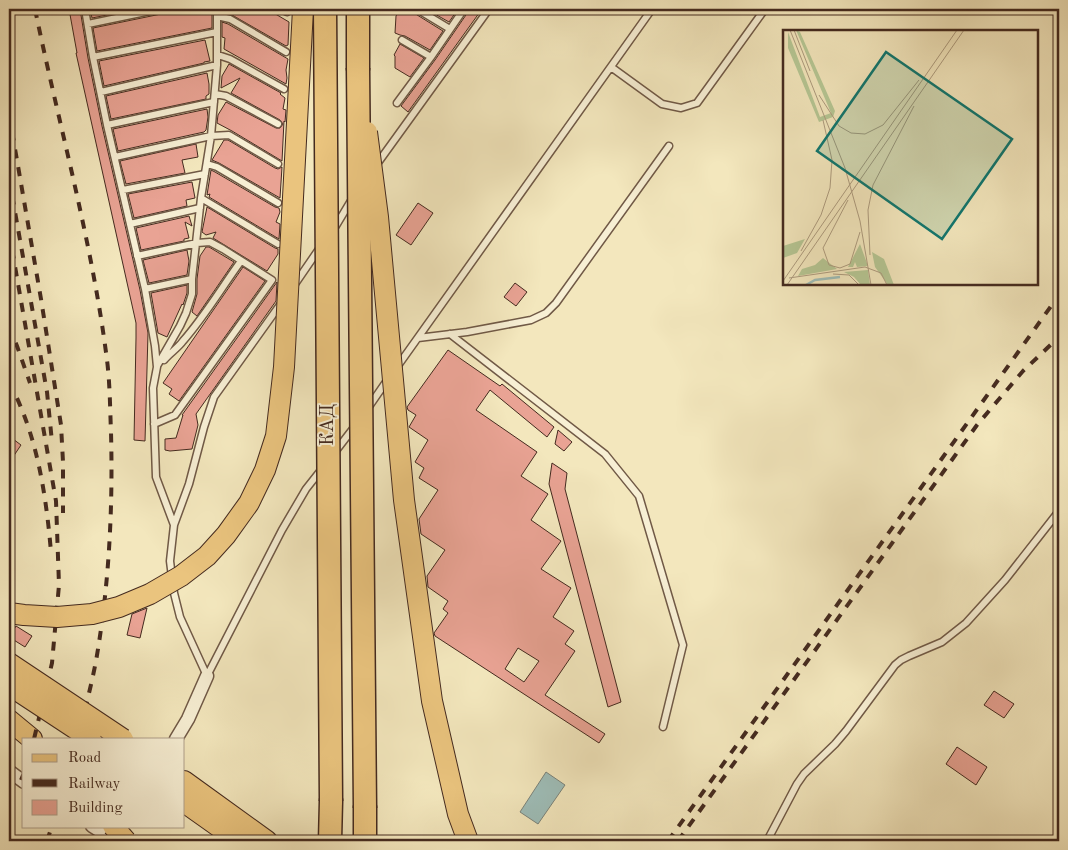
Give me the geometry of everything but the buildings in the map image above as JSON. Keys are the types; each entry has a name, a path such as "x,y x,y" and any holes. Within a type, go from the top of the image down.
{"highway":[{"name":"КАД","path":"325,9 330,841"},
{"name":"КАД","path":"358,9 366,841"}],"main road":[{"path":"9,613 57,617 92,614 119,607 150,594 181,576 207,556 226,535 249,503 265,470 276,436 284,367 290,10"},
{"path":"358,68 378,218 404,500 432,701 458,814 468,841"},
{"path":"9,663 122,738"},
{"path":"9,685 89,738"},
{"path":"9,720 31,738"},
{"path":"185,782 267,841"},
{"path":"185,803 239,841"}],"street":[{"path":"177,738 188,719 207,676"},
{"path":"9,771 22,781"},
{"path":"96,828 117,838"}],"lane":[{"path":"85,9 107,125 146,288 157,367 153,388 156,477 174,525"},
{"path":"88,24 160,9"},
{"path":"416,9 450,29"},
{"path":"397,103 464,9"},
{"path":"207,676 180,616 174,593 170,561 174,525 189,484 204,427 214,398 338,222 358,190 489,9"},
{"path":"207,676 282,530 306,489 418,338 652,9"},
{"path":"611,66 662,104 681,108 697,103 766,9"},
{"path":"157,367 186,313 192,294 201,198 211,136 215,94 218,55 217,12 286,52"},
{"path":"93,57 217,32"},
{"path":"402,40 431,57"},
{"path":"218,55 230,59 284,89"},
{"path":"101,92 217,65"},
{"path":"215,94 226,96 278,124"},
{"path":"107,125 214,102"},
{"path":"115,157 211,136 229,135 278,164"},
{"path":"418,338 468,332 532,320 546,313 556,303 669,146"},
{"path":"207,164 217,167 278,203"},
{"path":"123,190 205,174"},
{"path":"201,198 278,244"},
{"path":"130,224 200,208"},
{"path":"137,256 197,242 210,242 272,280 175,415 154,424"},
{"path":"157,367 182,343 241,260"},
{"path":"146,288 192,279"},
{"path":"450,334 605,454 639,496 683,645 663,727"},
{"path":"767,841 804,774 846,731 895,665 909,656 942,642 966,623 1005,580 1059,511"}],"water":[{"path":"546,772 565,785 538,824 520,812"}],"railway":[{"path":"35,9 93,271 101,316 109,387 111,490 107,576 96,661 78,738"},
{"path":"9,114 61,425 63,513"},
{"path":"9,178 47,392 52,442"},
{"path":"9,232 56,501 59,585 52,663 34,738"},
{"path":"668,841 1059,295"},
{"path":"9,326 30,383"},
{"path":"678,841 977,425 1023,371 1059,337"},
{"path":"9,382 27,422 39,465 51,552"},
{"path":"47,841 51,828"}]}
